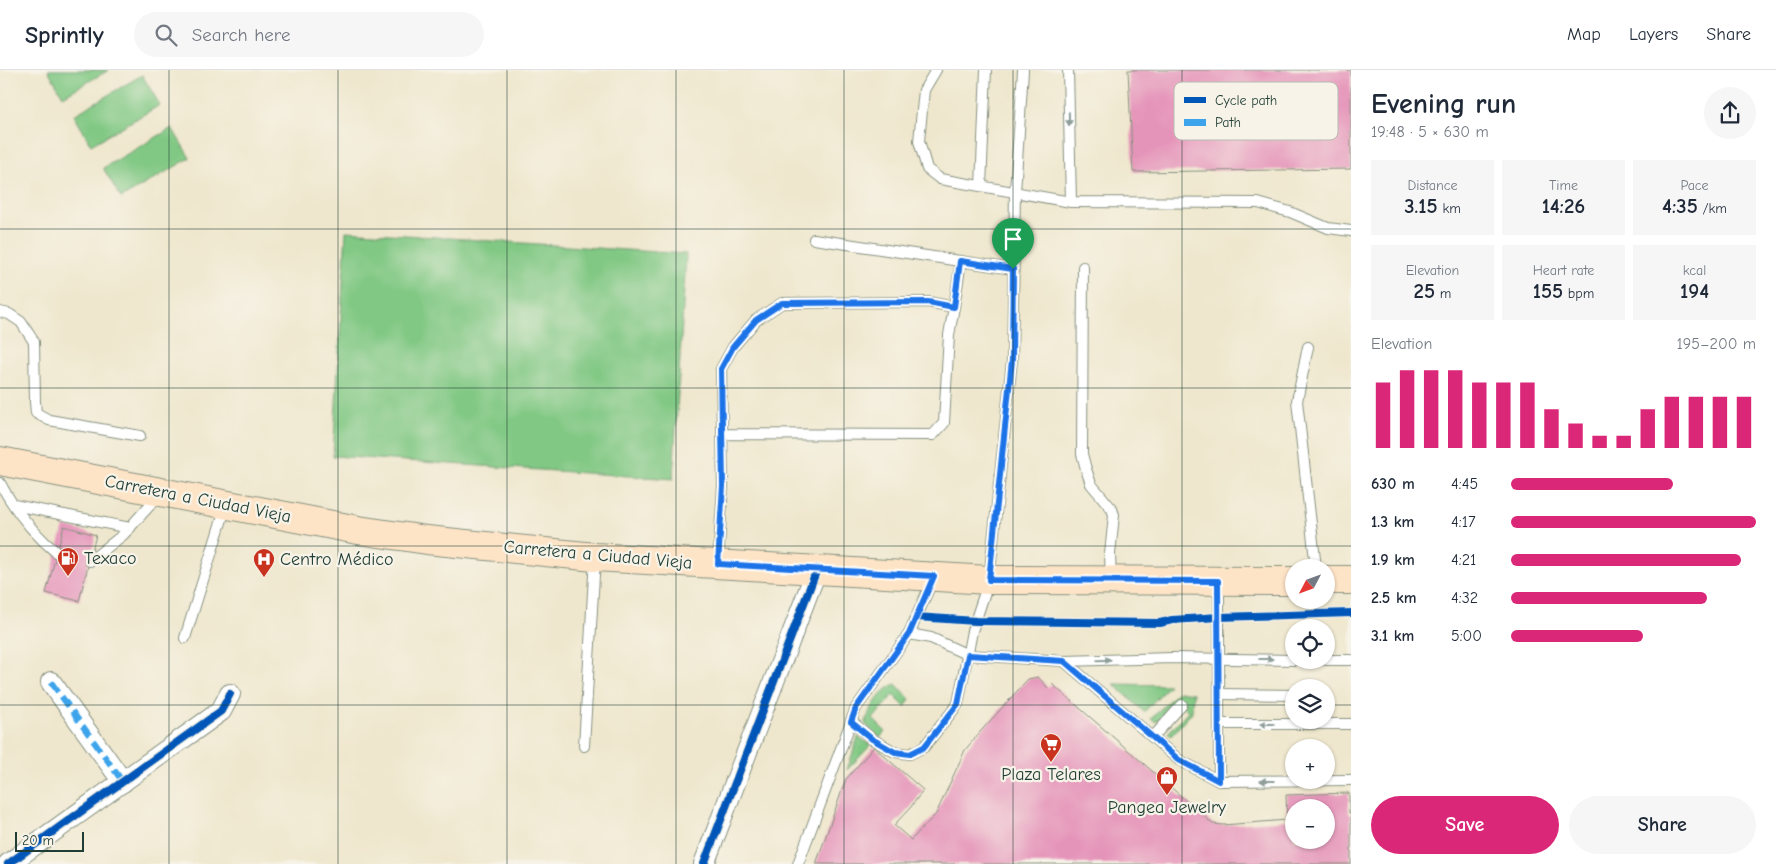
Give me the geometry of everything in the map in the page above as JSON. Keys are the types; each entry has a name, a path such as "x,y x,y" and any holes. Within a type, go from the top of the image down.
{"main road":[{"name":"Carretera a Ciudad Vieja","path":"0,461 358,530 427,540 595,557 989,580 1285,581"},
{"path":"1335,580 1351,580"}],"street":[{"path":"704,864 817,569"},
{"path":"51,682 123,782"},
{"path":"8,864 221,711 230,694"}],"lane":[{"path":"936,70 924,90 919,141 927,169 940,179 1071,202 1258,203 1290,212 1328,228 1351,231"},
{"path":"981,186 986,70"},
{"path":"851,722 872,739 895,752 910,754 924,747 958,704 972,631 989,580 1012,360 1015,192 1023,70"},
{"path":"1068,70 1071,202"},
{"path":"814,239 1013,269"},
{"path":"722,434 933,435 944,423 948,335 960,261"},
{"path":"1083,268 1082,454 1091,484 1112,509 1114,515 1110,554 1111,581"},
{"path":"718,564 723,486 721,369 733,347 756,320 782,303 928,302 954,307"},
{"path":"0,312 9,314 21,322 34,342 36,413 48,420 140,436"},
{"path":"1308,347 1297,402 1315,559"},
{"path":"0,483 38,537 57,553"},
{"path":"90,561 124,534 162,492"},
{"path":"14,504 130,528"},
{"path":"185,638 226,505"},
{"path":"584,746 595,557"},
{"path":"798,864 856,708 909,634 934,576"},
{"path":"1218,581 1219,781"},
{"path":"909,634 931,638 968,655 1064,661 1174,658 1285,660"},
{"path":"1335,660 1351,660"},
{"path":"1064,661 1179,760 1219,781 1351,780"},
{"path":"1219,694 1285,695"},
{"path":"1153,737 1182,705"},
{"path":"1219,724 1351,724"}],"green space":[{"path":"48,70 109,70 63,96"},
{"path":"142,75 160,105 91,145 74,115"},
{"path":"172,128 190,158 121,198 103,168"},
{"path":"346,231 686,254 673,479 333,456"},
{"path":"896,684 910,699 905,707 893,695 873,719 885,731 880,738 865,724 876,701 885,690"},
{"path":"1114,684 1169,685 1144,712"},
{"path":"1178,691 1193,693 1192,712 1171,736 1168,733 1188,711 1177,700 1156,722 1151,719"},
{"path":"858,737 871,745 847,770"}],"building":[{"path":"1128,70 1351,70 1351,169 1133,172"},
{"name":"Texaco","path":"64,526 96,535 79,601 46,593"},
{"name":"Plaza Telares","path":"1038,677 1048,688 1052,684 1213,824 1223,825 1285,820 1285,849 1335,849 1335,799 1286,799 1286,795 1349,793 1351,864 816,864 846,779 874,747 923,790 911,807 894,825 911,840 936,814 965,750 1028,679"}],"marked path":[{"path":"51,682 123,782"}],"cycle path":[{"path":"704,864 817,569"},
{"path":"916,617 976,621 1160,623 1172,620 1219,617 1351,613"},
{"path":"8,864 221,711 230,694"}],"place":[{"name":"Texaco","path":"68,577"},
{"name":"Centro Médico","path":"264,578"},
{"name":"Plaza Telares","path":"1051,763"},
{"name":"Pangea Jewelry","path":"1167,796"}],"route":[{"path":"960,261 1013,269 1012,360 989,580 1218,581 1219,781 1179,760 1064,661 968,655 958,704 924,747 910,754 895,752 872,739 851,722 856,708 909,634 934,576 718,564 723,486 721,369 733,347 756,320 782,303 928,302 954,307 960,261"}]}
